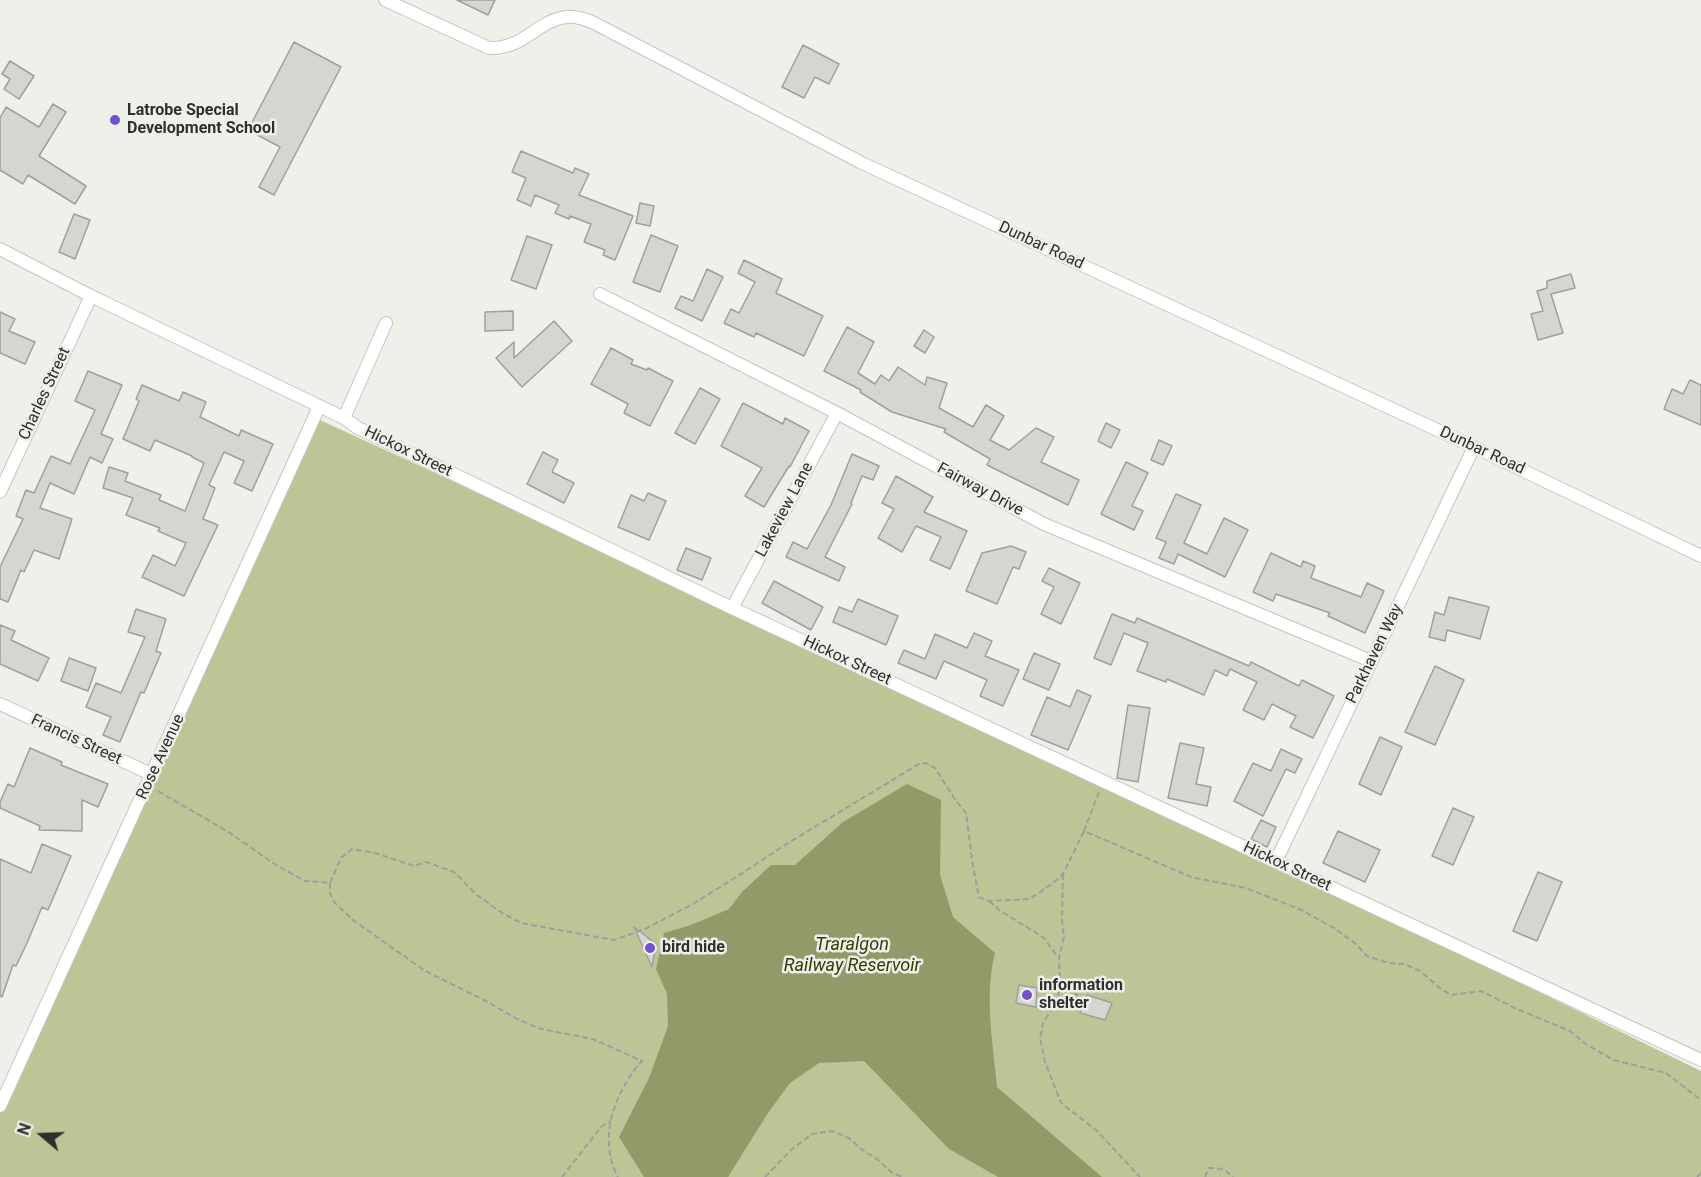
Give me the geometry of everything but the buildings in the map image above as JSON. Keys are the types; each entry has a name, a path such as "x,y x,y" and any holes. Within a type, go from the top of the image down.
{"street":[{"name":"Dunbar Road","path":"385,0 489,48 512,45 555,20 568,16 594,22 862,164 1474,447 1701,556"},
{"name":"Hickox Street","path":"0,249 90,296 344,418 358,428 732,608 1701,1059"},
{"name":"Fairway Drive","path":"600,294 837,413 1044,524 1371,661"},
{"name":"Charles Street","path":"0,492 90,296"},
{"path":"344,418 386,323"},
{"name":"Rose Avenue","path":"0,1106 320,407"},
{"name":"Lakeview Lane","path":"732,608 837,413"},
{"name":"Parkhaven Way","path":"1276,861 1474,447"},
{"name":"Francis Street","path":"0,704 150,780"}],"path":[{"path":"618,1177 608,1144 611,1121 623,1087 642,1061 593,1039 541,1029 517,1019 425,971 353,921 335,903 330,894 330,884 342,858 352,849 375,853 414,866 426,862 454,872 477,895 502,914 521,922 615,940 645,929 691,905 838,812 919,764 926,763 935,768 966,813 976,885 980,897 1043,937 1059,958"},
{"path":"150,780 276,865 305,881 330,884"},
{"path":"989,901 1030,899 1063,874 1084,831 1104,781"},
{"path":"1084,831 1191,877 1246,888 1299,909 1334,928 1356,944 1367,956 1388,963 1404,964 1420,971 1440,989 1451,995 1481,991 1517,1010 1570,1031 1587,1045 1614,1060 1666,1073 1701,1100"},
{"path":"1063,874 1064,937 1059,958 1058,998 1043,1023 1040,1038 1050,1078 1061,1103 1096,1130 1140,1177"},
{"path":"1060,981 1084,1001"},
{"path":"562,1177 602,1126 611,1121"},
{"path":"765,1177 792,1149 812,1134 832,1131 849,1138 891,1172 902,1177"},
{"path":"1205,1177 1209,1168 1224,1169 1233,1177"},
{"path":"1697,1177 1701,1173"}],"shaded area":[{"path":"320,420 1150,802 1701,1071 1701,1177 0,1177 0,1110"}],"water":[{"name":"Traralgon Railway Reservoir","path":"907,784 941,800 940,875 953,917 995,953 990,1003 997,1087 1102,1177 998,1177 949,1149 864,1061 819,1063 790,1083 768,1113 728,1177 644,1177 619,1137 649,1078 668,1026 667,994 656,969 664,933 691,925 729,909 742,892 771,865 795,865 843,822"}],"place":[{"name":"Latrobe Special Development School","path":"115,120"},
{"name":"bird hide","path":"650,948"},
{"name":"information shelter","path":"1027,995"}]}
